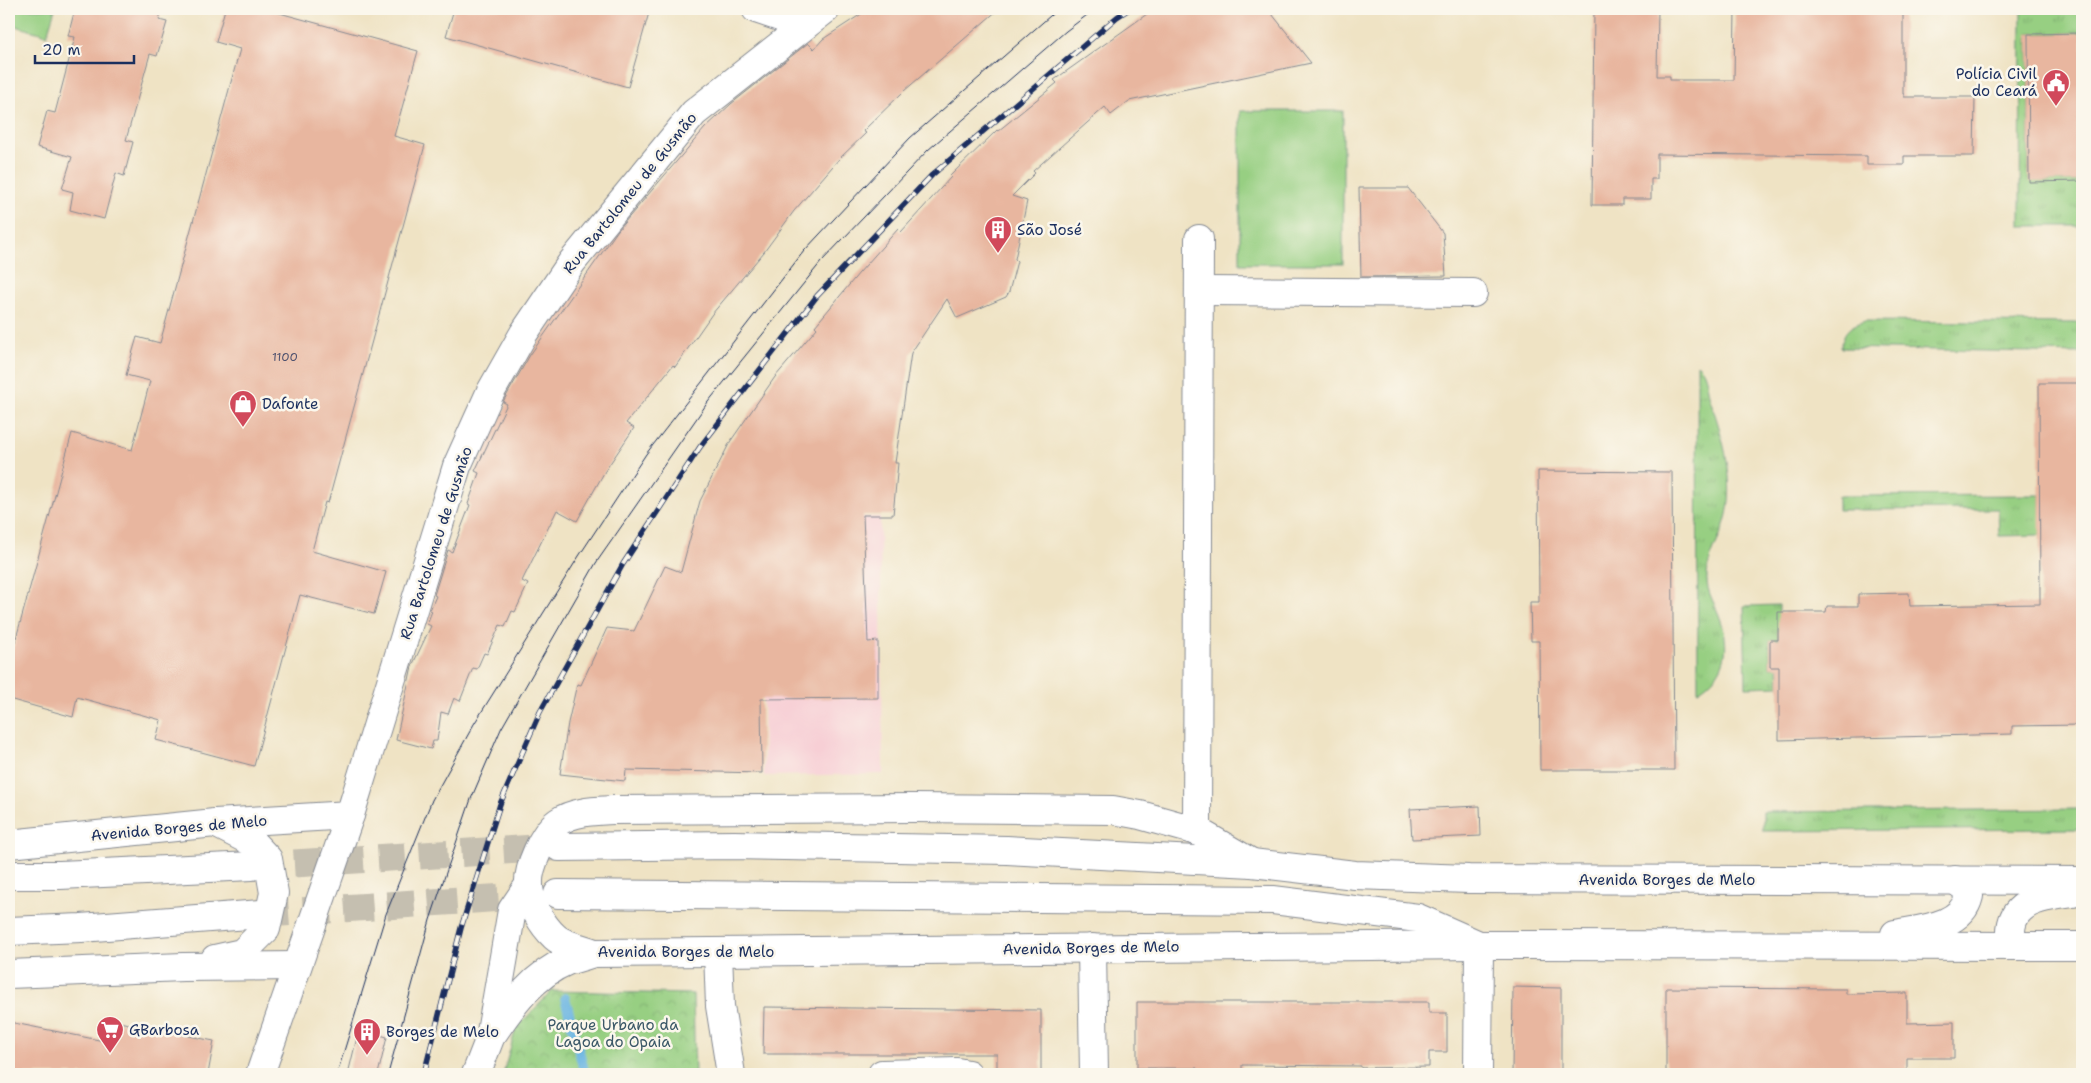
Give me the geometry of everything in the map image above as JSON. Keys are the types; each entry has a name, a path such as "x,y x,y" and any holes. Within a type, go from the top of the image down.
{"street":[{"path":"756,9 803,25"},
{"name":"Rua Bartolomeu de Gusmão","path":"260,1074 350,815 458,466 490,393 524,333 572,262 694,113 803,25 826,9"},
{"path":"1197,831 1199,239"},
{"path":"1200,291 1473,293"},
{"name":"Avenida Borges de Melo","path":"1252,863 1197,831 1140,815 1113,810 914,808 613,810 582,812 558,822 542,839 535,856 528,885 532,904 542,921 556,938 594,953 1479,945 2082,946"},
{"name":"Avenida Borges de Melo","path":"9,844 215,823 350,815"},
{"path":"183,967 242,953 266,929 274,893 268,859 252,842 215,823"},
{"name":"Avenida Borges de Melo","path":"559,846 734,845 997,850 1252,863 1355,875 1469,879 2082,880"},
{"path":"9,875 60,875 252,866"},
{"path":"1840,946 1939,925 1955,918 1964,908 1969,896 1966,889 1955,880"},
{"path":"476,1074 490,1038 512,913 528,885"},
{"path":"2012,946 2010,926 2016,913 2022,908 2040,898 2082,891"},
{"name":"Avenida Borges de Melo","path":"558,894 1273,900 1418,918 1479,945"},
{"path":"9,931 80,928 261,914"},
{"path":"1478,1074 1479,945"},
{"path":"1092,948 1094,1074"},
{"path":"718,952 720,1006 731,1074"},
{"path":"490,1038 509,1010 529,987 557,966 594,953"},
{"path":"9,974 183,967 297,966"},
{"path":"882,1074 957,1072 968,1074"}],"shaded area":[{"path":"880,517 883,774 764,776 761,518"}],"green space":[{"path":"9,9 55,9 47,35 9,24"},
{"path":"2021,9 2082,9 2082,33 2028,34 2029,181 2082,181 2082,226 2020,226"},
{"path":"1240,111 1343,111 1343,264 1240,264"},
{"path":"1865,321 2082,323 2082,353 1841,348 1845,333 1851,327"},
{"path":"1697,364 1704,372 1709,397 1724,446 1730,492 1725,522 1712,555 1707,575 1709,592 1724,632 1725,654 1717,674 1698,691"},
{"path":"2040,495 2041,535 1999,536 1998,509 1838,510 1838,496"},
{"path":"1779,605 1778,640 1770,640 1770,667 1778,667 1779,686 1746,687 1744,606"},
{"path":"2082,809 2082,829 1763,831 1763,812"},
{"name":"Parque Urbano da Lagoa do Opaia","path":"552,991 693,994 695,1074 503,1074 516,1028"}],"building":[{"path":"75,9 162,9 159,20 167,22 157,56 150,54 126,140 133,142 124,176 116,173 104,219 70,210 73,192 62,189 72,157 37,147 47,111 55,113 75,37 68,36"},
{"name":"Dafonte","path":"225,9 265,9 418,51 394,136 425,145 328,503 325,502 312,551 386,572 374,614 300,595 254,766 156,740 161,720 77,697 73,717 9,699 9,664 72,433 132,450 150,381 126,375 137,337 160,343 240,49 216,42"},
{"path":"454,9 650,9 628,87 446,36"},
{"path":"869,9 999,9 904,91 863,131 866,133 839,159 794,211 764,252 712,314 675,367 673,365 626,423 634,428 605,471 577,521 557,510 522,581 528,584 515,612 512,611 505,627 500,625 487,654 484,653 477,669 473,668 460,701 454,698 448,714 441,712 437,741 433,741 431,749 396,740 412,666 431,626 427,624 436,596 434,595 448,550 452,552 470,505 468,504 479,473 475,471 507,404 503,402 530,355 618,230 705,128 731,104 808,43 814,49 823,39"},
{"path":"1154,9 1268,9 1311,63 1129,101 1111,115 1105,107 1033,171 1035,173 1012,196 1027,201 1015,259 1017,261 1009,292 1006,297 957,318 947,299 911,353 895,463 898,463 893,515 863,515 868,642 878,641 878,698 761,699 762,773 626,770 625,781 560,774 568,723 577,684 581,685 607,628 634,631 665,566 681,572 700,501 730,442 775,377 817,328 815,326 859,273 898,229 901,232 950,176 997,130 1057,83 1054,80"},
{"path":"1594,9 1658,9 1657,76 1670,76 1670,80 1734,80 1735,9 1903,9 1904,97 1975,97 1974,156 1904,156 1904,165 1867,165 1867,156 1657,154 1657,179 1651,179 1651,199 1622,199 1622,205 1592,205"},
{"name":"Polícia Civil do Ceará","path":"2082,33 2082,181 2029,182 2028,34"},
{"path":"1359,188 1408,188 1443,233 1446,276 1361,277"},
{"path":"2039,383 2082,383 2082,725 2012,726 2012,734 1779,740 1779,667 1770,667 1770,640 1778,640 1778,612 1826,612 1827,606 1858,606 1858,594 1909,593 1910,606 2040,604"},
{"path":"1538,471 1672,472 1674,770 1540,770 1539,641 1531,641 1530,602 1539,602"},
{"path":"1480,806 1481,836 1412,839 1410,809"},
{"path":"1513,987 1561,988 1561,1074 1512,1074"},
{"path":"1666,988 1846,989 1846,994 1907,993 1907,1023 1954,1022 1954,1058 1907,1058 1907,1074 1666,1074"},
{"path":"1137,1002 1429,1002 1429,1013 1447,1013 1447,1052 1429,1052 1429,1067 1361,1068 1361,1066 1242,1065 1242,1074 1197,1074 1197,1068 1137,1068"},
{"path":"764,1007 1041,1010 1041,1074 997,1074 997,1054 763,1054"},
{"name":"GBarbosa","path":"9,1022 114,1043 119,1022 214,1041 208,1074 9,1074"},
{"name":"Borges de Melo","path":"359,1029 387,1037 378,1074 348,1074"}],"waterway":[{"path":"565,998 585,1074"}],"tunnel":[{"path":"252,866 559,847"},
{"path":"261,914 541,895"}],"tram line":[{"path":"337,1074 386,914 432,800 474,724 579,556 646,454 804,251 910,138 1058,9"},
{"path":"388,1074 430,920 471,799 501,729 596,563 708,402 821,262 928,150 1066,31 1095,9"}],"railway":[{"path":"424,1074 461,928 500,804 540,712 623,564 700,447 817,296 932,175 1117,17 1129,9"}],"place":[{"name":"Polícia Civil do Ceará","path":"2056,107"},
{"name":"São José","path":"998,254"},
{"name":"Dafonte","path":"243,428"},
{"name":"GBarbosa","path":"110,1054"},
{"name":"Borges de Melo","path":"367,1056"}]}
